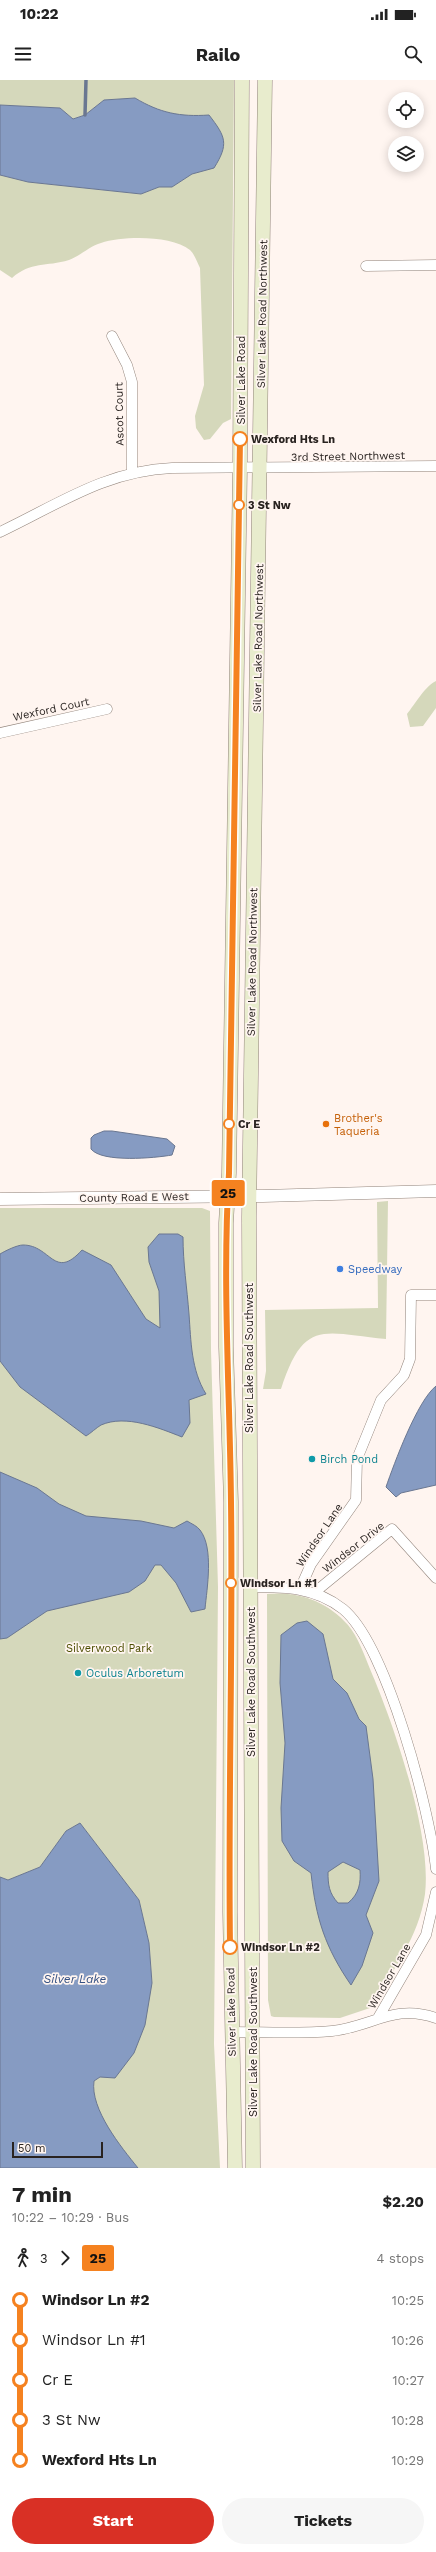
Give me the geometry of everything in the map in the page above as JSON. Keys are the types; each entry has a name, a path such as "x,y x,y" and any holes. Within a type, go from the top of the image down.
{"main road":[{"name":"Silver Lake Road","path":"235,2168 232,2032 231,1502 226,1347 227,1197 240,468 242,80"},
{"name":"Silver Lake Road Northwest","path":"249,1196 265,80"},
{"name":"Silver Lake Road Southwest","path":"249,1196 253,2168"}],"street":[{"path":"366,266 436,264"},
{"name":"Ascot Court","path":"112,336 127,365 132,382 132,472"},
{"name":"3rd Street Northwest","path":"0,532 104,480 132,472 166,468 260,469 436,466"},
{"name":"Wexford Court","path":"0,733 107,709"},
{"name":"County Road E West","path":"0,1199 227,1197 436,1191"},
{"name":"Windsor Lane","path":"300,1589 311,1564 356,1500 357,1459 381,1400 404,1375 408,1364 411,1295 436,1295"},
{"name":"Windsor Drive","path":"315,1592 392,1528 436,1578"},
{"path":"251,1587 300,1589 315,1592 343,1609 353,1618 369,1643 406,1738 420,1789 436,1869"},
{"name":"Windsor Lane","path":"378,2018 426,1935 433,1914 436,1892"},
{"name":"Windsor Lane","path":"378,2018 406,2012 436,2018"},
{"path":"232,2032 335,2031 378,2018"}],"green space":[{"path":"0,80 234,80 231,419 223,423 210,439 204,440 196,428 195,416 204,385 200,268 195,256 190,250 182,245 159,239 122,239 97,244 69,260 39,265 26,269 12,278 0,270 0,175 28,182 141,194 159,187 172,187 192,174 214,167 209,116 181,117 147,105 135,98 104,100 85,115 73,119 60,108 0,105"},
{"path":"436,681 436,708 423,726 410,727 407,714 428,686"},
{"path":"388,1201 386,1339 331,1333 318,1335 308,1340 298,1350 281,1389 263,1389 266,1371 265,1310 378,1308 377,1202"},
{"name":"Silverwood Park","path":"0,1208 202,1208 210,1211 211,1350 218,1587 214,2044 220,2168 138,2168 107,2128 96,2105 94,2081 100,2077 152,1983 149,1943 139,1900 80,1823 66,1831 40,1867 8,1880 0,1877"},
{"path":"267,1594 290,1594 311,1599 331,1610 340,1617 355,1635 380,1692 400,1749 417,1811 423,1841 426,1869 425,1894 417,1925 404,1954 370,2008 340,2018 274,2017 271,2016 268,2000"}],"water":[{"path":"135,98 170,113 209,115 219,129 224,141 222,153 214,168 192,174 172,187 159,187 141,194 28,182 0,175 0,105 60,108 73,119 85,115 104,100"},
{"path":"104,1131 167,1139 175,1146 172,1155 142,1158 117,1158 106,1156 91,1149 91,1138 94,1135"},
{"path":"159,1234 178,1234 183,1237 191,1345 197,1375 206,1394 189,1400 190,1423 182,1437 153,1426 121,1421 101,1425 86,1436 20,1387 0,1361 0,1254 20,1245 32,1246 58,1262 65,1262 73,1259 82,1250 111,1265 146,1319 160,1328 159,1291 149,1262 148,1247"},
{"path":"436,1386 436,1485 401,1493 396,1497 386,1487 400,1449 414,1418 421,1405"},
{"path":"0,1472 37,1488 59,1504 86,1516 141,1521 174,1528 187,1521 196,1526 200,1530 207,1547 208,1580 205,1609 191,1612 176,1583 161,1565 155,1565 145,1581 129,1592 47,1611 7,1638 0,1639"},
{"path":"307,1621 323,1634 333,1679 347,1693 359,1719 366,1726 373,1779 379,1881 366,1915 373,1933 362,1966 351,1985 334,1958 323,1932 316,1905 311,1873 294,1861 282,1841 281,1808 285,1743 280,1683 281,1635 297,1623","holes":["343,1862 360,1870 360,1884 355,1896 348,1903 338,1903 330,1889 328,1872"]},
{"name":"Silver Lake","path":"80,1823 139,1900 149,1943 152,1983 145,2025 134,2053 115,2078 100,2077 94,2081 94,2092 97,2103 108,2127 138,2168 0,2168 0,1877 8,1880 40,1867 66,1831"}],"waterway":[{"path":"85,115 86,80"}],"bus line":[{"name":"25","path":"230,1947 231,1502 226,1347 226,1223 229,1173 240,439"}],"place":[{"name":"Wexford Hts Ln","path":"240,439"},
{"name":"3 St Nw","path":"239,505"},
{"name":"Cr E","path":"229,1124"},
{"name":"Brother's Taqueria","path":"326,1124"},
{"name":"Speedway","path":"340,1269"},
{"name":"Birch Pond","path":"312,1459"},
{"name":"Windsor Ln #1","path":"231,1583"},
{"name":"Oculus Arboretum","path":"78,1673"},
{"name":"Windsor Ln #2","path":"230,1947"}]}
